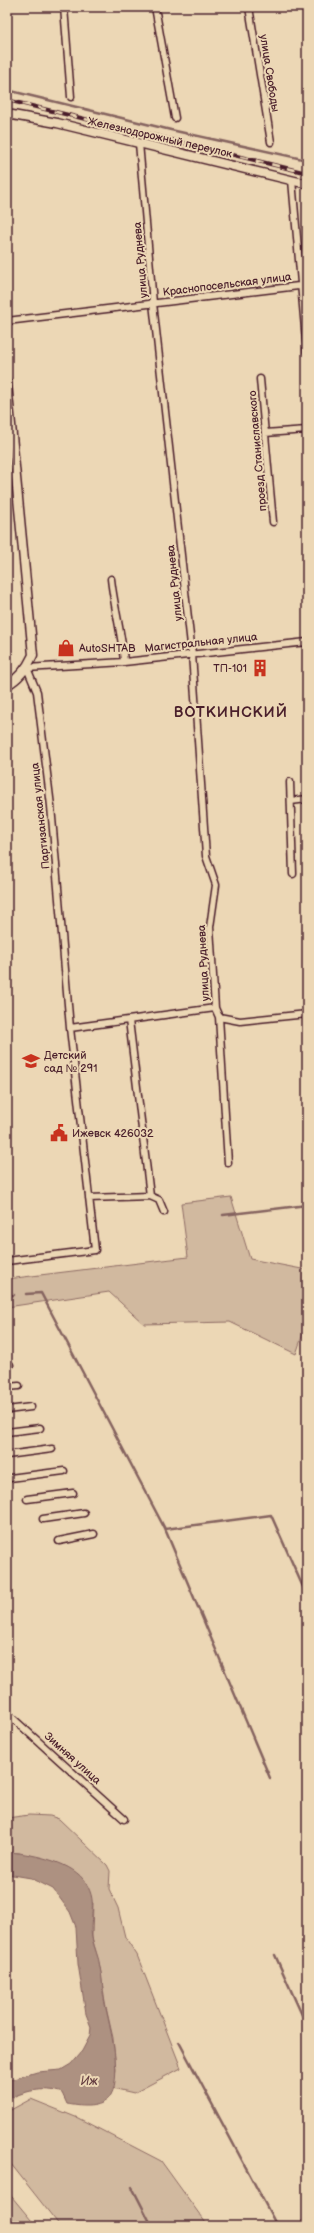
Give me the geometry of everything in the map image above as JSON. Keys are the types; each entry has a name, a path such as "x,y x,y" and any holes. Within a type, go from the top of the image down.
{"street":[{"path":"64,7 71,97"},
{"path":"155,7 175,118"},
{"name":"улица Свободы","path":"249,7 271,142"},
{"name":"Железнодорожный переулок","path":"7,114 49,122 307,184"},
{"name":"улица Руднева","path":"139,143 154,303 192,654 206,856 216,885 210,927 215,1008 219,1017 228,1163"},
{"path":"292,180 304,286 307,352"},
{"name":"Краснопосельская улица","path":"7,321 304,286"},
{"name":"проезд Станиславского","path":"260,379 273,522"},
{"path":"7,383 33,655 27,668 14,682 7,685"},
{"path":"265,433 307,430"},
{"path":"111,579 114,611 122,637 124,662"},
{"name":"Магистральная улица","path":"27,668 124,662 307,642"},
{"name":"Партизанская улица","path":"7,1260 94,1250 70,1028 48,783 37,692 27,668"},
{"path":"290,782 293,874"},
{"path":"291,801 307,799"},
{"path":"70,1028 215,1008"},
{"path":"219,1017 240,1021 307,1014"},
{"path":"129,1020 150,1196"},
{"path":"89,1198 150,1196 159,1200 164,1212"},
{"path":"7,1387 19,1386"},
{"path":"7,1410 31,1407"},
{"path":"7,1432 40,1428"},
{"path":"7,1455 52,1449"},
{"path":"10,1478 64,1471"},
{"path":"27,1498 74,1492"},
{"path":"43,1519 84,1513"},
{"path":"59,1540 94,1534"},
{"name":"Зимняя улица","path":"7,1713 124,1819"}],"shaded area":[{"path":"231,1197 250,1259 307,1270 307,1322 296,1354 230,1322 144,1324 109,1292 7,1307 7,1279 188,1257 181,1203"},
{"path":"29,1815 50,1816 59,1819 107,1865 110,1871 109,1889 118,1908 125,1937 137,1955 181,2068 134,2093 112,2088 116,2070 113,2038 105,2003 100,1967 92,1937 93,1903 20,1853 7,1852 7,1818"},
{"path":"31,2099 78,2118 161,2161 208,2226 60,2226 7,2159 7,2112"},
{"path":"7,2191 36,2226 7,2226"}],"water":[{"name":"Иж","path":"7,1852 37,1856 68,1867 83,1879 91,1895 92,1938 102,1976 104,1999 116,2066 113,2091 108,2099 99,2104 88,2106 67,2104 62,2093 48,2090 34,2090 7,2100 7,2081 37,2072 61,2070 71,2064 82,2051 90,2036 91,2027 86,2014 78,1964 76,1927 70,1912 53,1889 31,1878 7,1874"}],"waterway":[{"path":"7,90 171,130 307,160"},
{"path":"223,1215 307,1205"},
{"path":"26,1294 41,1293 165,1529 271,1515 307,1596"},
{"path":"7,1296 14,1295"},
{"path":"165,1529 270,1778"},
{"path":"275,1955 307,2026"},
{"path":"179,2042 277,2226"},
{"path":"132,2187 152,2226"}],"railway":[{"path":"7,100 307,173"}],"place":[{"name":"AutoSHTAB","path":"66,648"},
{"name":"ТП-101","path":"260,668"},
{"name":"Детский сад № 291","path":"31,1061"},
{"name":"Ижевск 426032","path":"59,1133"}],"district":[{"name":"ВОТКИНСКИЙ","path":"231,712"}]}
